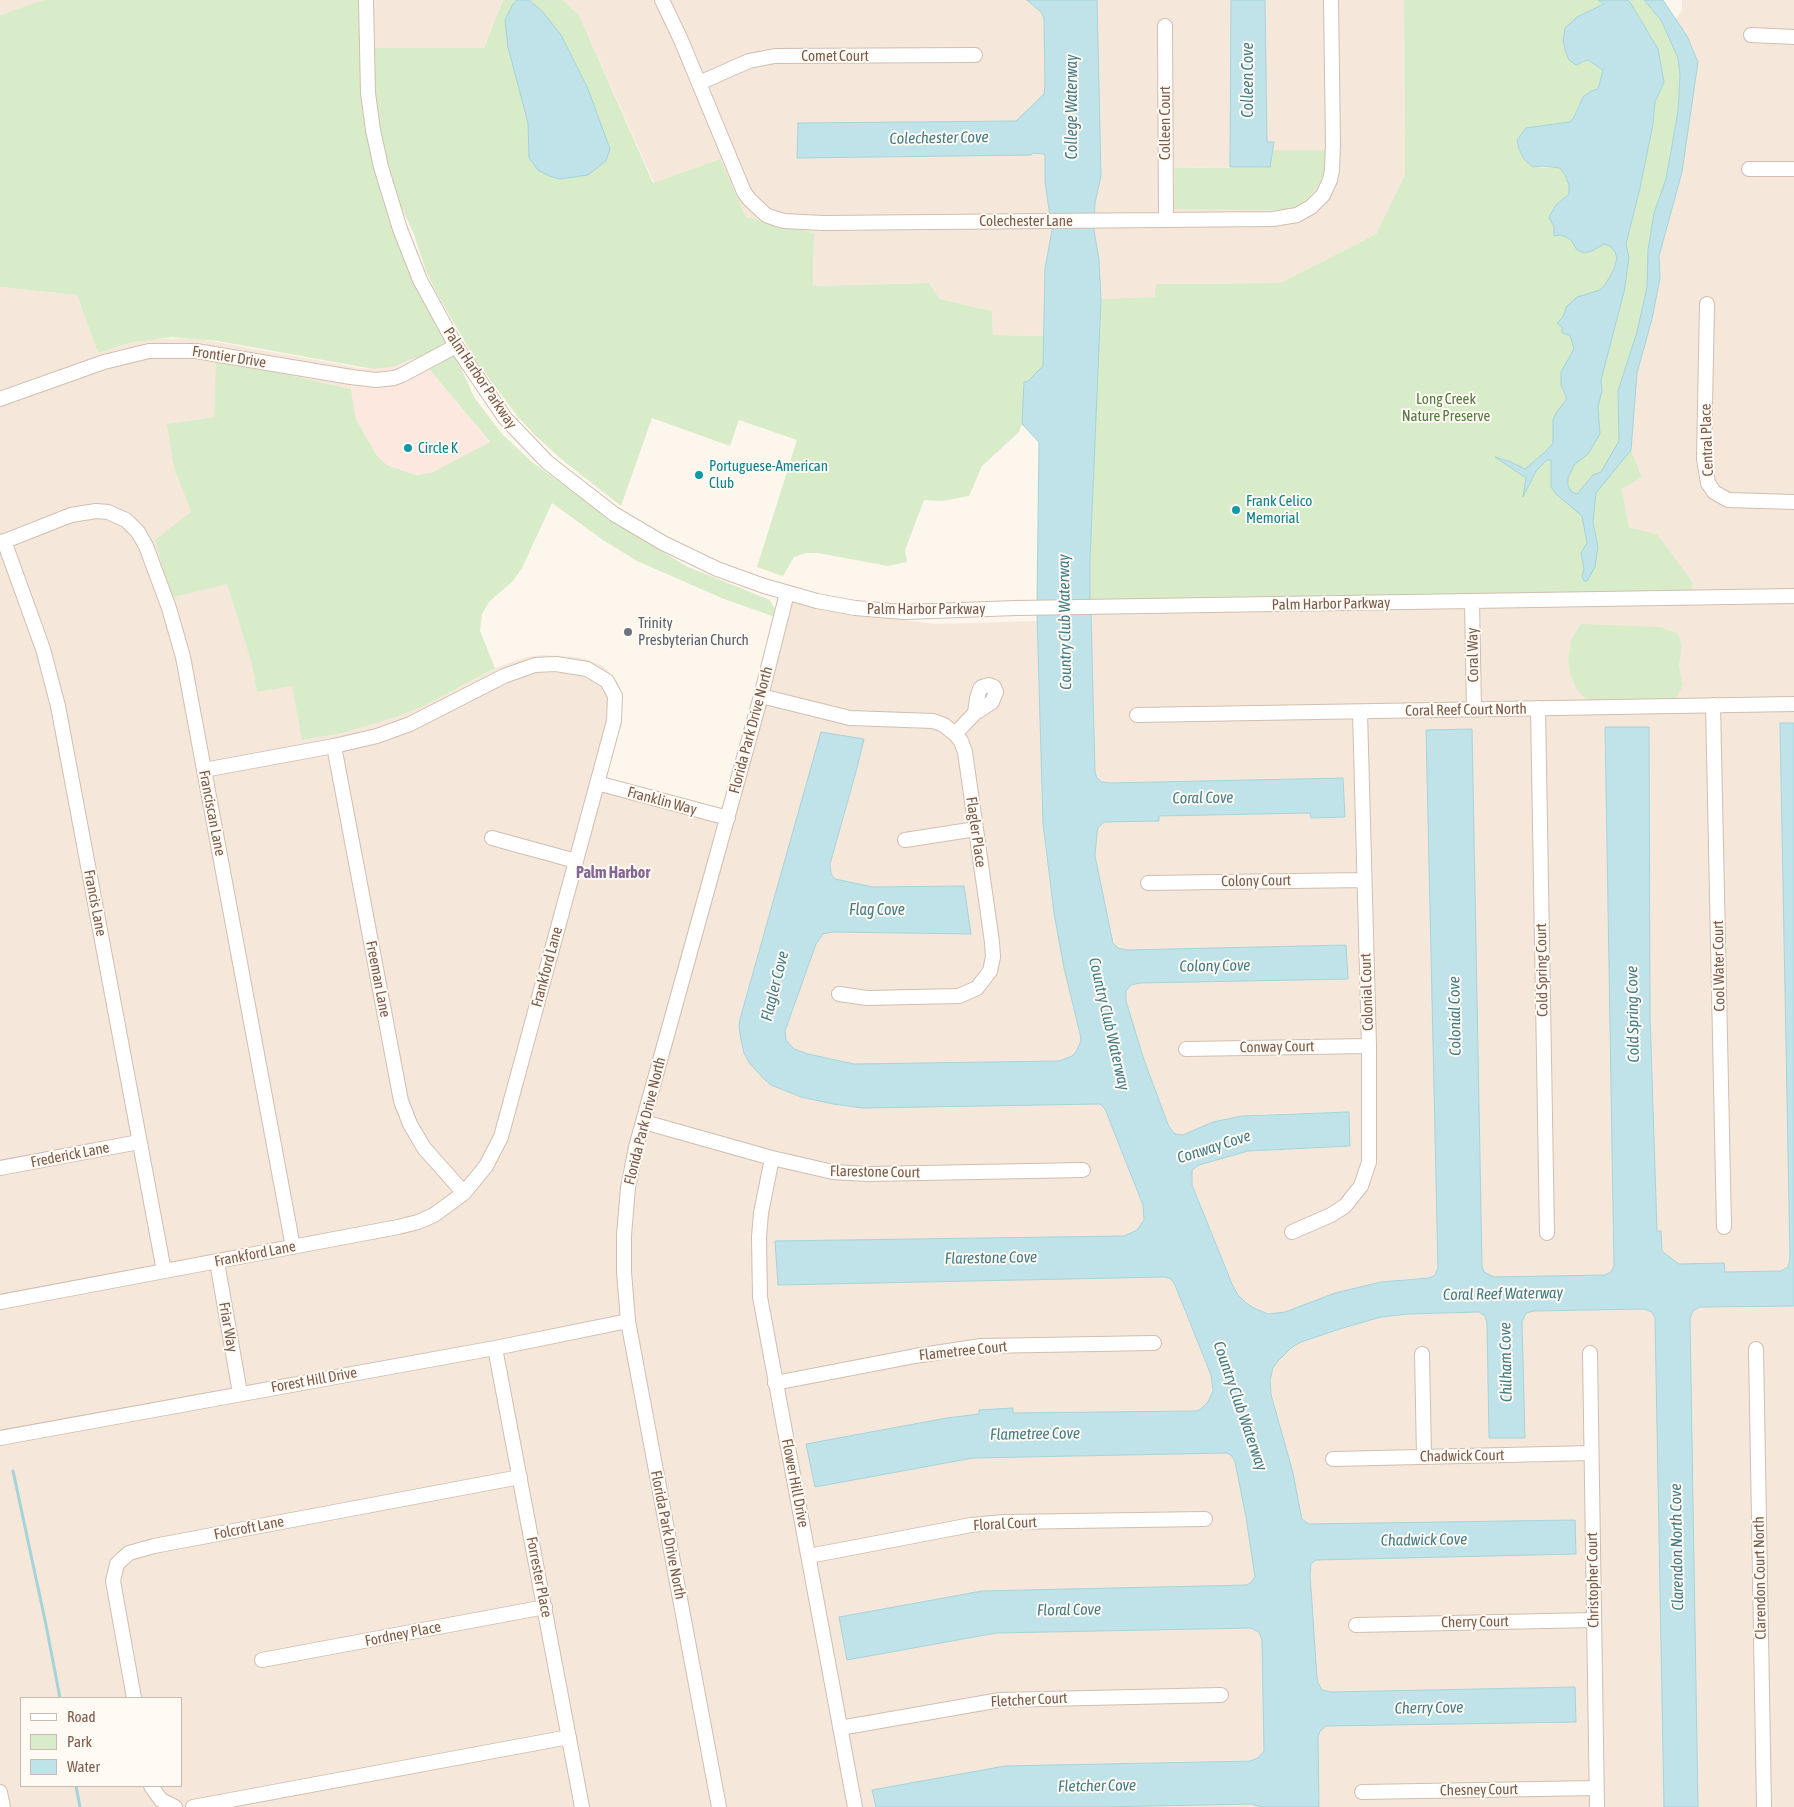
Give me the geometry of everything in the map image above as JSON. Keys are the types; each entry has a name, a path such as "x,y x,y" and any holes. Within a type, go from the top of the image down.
{"street":[{"name":"Palm Harbor Parkway","path":"366,0 368,93 381,167 400,229 417,274 456,346 504,418 547,462 592,498 636,528 692,558 742,579 787,593 835,604 888,611 935,612 1016,608 1794,596"},
{"name":"Colechester Lane","path":"662,0 744,192 766,215 784,221 808,222 1282,219 1304,211 1323,195 1330,180 1333,158 1330,0"},
{"name":"Colleen Court","path":"1165,26 1166,220"},
{"path":"1751,35 1794,37"},
{"name":"Comet Court","path":"699,83 749,61 775,56 975,55"},
{"path":"1749,169 1794,169"},
{"name":"Central Place","path":"1707,304 1704,459 1708,484 1714,492 1728,500 1794,502"},
{"name":"Frontier Drive","path":"0,399 104,362 150,351 181,350 203,352 376,380 402,375 456,346"},
{"name":"Franciscan Lane","path":"2,542 71,516 88,512 108,512 126,520 133,526 146,546 174,622 186,672 293,1247"},
{"name":"Francis Lane","path":"2,542 39,636 55,692 164,1271"},
{"name":"Florida Park Drive North","path":"719,1807 628,1321 624,1272 624,1235 628,1188 644,1122 761,696 787,593"},
{"name":"Coral Way","path":"1472,602 1474,709"},
{"name":"Frankford Lane","path":"0,1302 398,1228 418,1222 445,1208 464,1193 486,1166 501,1137 614,721 615,696 610,685 593,671 575,666 556,664 528,666 504,676 410,724 377,736 334,746 204,770"},
{"path":"761,696 850,718 928,720 944,725 955,734 975,713"},
{"name":"Coral Reef Court North","path":"1138,715 1794,704"},
{"name":"Cool Water Court","path":"1714,705 1724,1227"},
{"name":"Cold Spring Court","path":"1538,708 1547,1233"},
{"name":"Colonial Court","path":"1292,1232 1331,1215 1345,1206 1357,1192 1366,1175 1370,1146 1360,712"},
{"name":"Flagler Place","path":"839,994 867,998 951,996 971,991 982,983 992,964 993,950 965,752 955,734"},
{"name":"Freeman Lane","path":"334,746 401,1101 410,1124 424,1148 464,1193"},
{"name":"Franklin Way","path":"597,784 728,818"},
{"path":"905,840 976,829"},
{"path":"492,838 576,861"},
{"name":"Colony Court","path":"1148,883 1364,880"},
{"name":"Conway Court","path":"1186,1049 1369,1046"},
{"name":"Flarestone Court","path":"644,1122 824,1171 849,1173 1083,1170"},
{"name":"Frederick Lane","path":"0,1168 139,1142"},
{"name":"Flower Hill Drive","path":"772,1158 761,1213 758,1265 761,1305 855,1807"},
{"name":"Friar Way","path":"217,1262 240,1393"},
{"name":"Forest Hill Drive","path":"0,1438 495,1348 628,1321"},
{"name":"Flametree Court","path":"775,1383 933,1353 981,1346 1154,1343"},
{"name":"Forrester Place","path":"495,1348 582,1807"},
{"name":"Clarendon Court North","path":"1756,1349 1764,1807"},
{"name":"Christopher Court","path":"1590,1353 1598,1807"},
{"path":"1422,1354 1424,1456"},
{"name":"Chadwick Court","path":"1333,1459 1591,1454"},
{"name":"Folcroft Lane","path":"134,1697 113,1581 118,1564 129,1553 145,1547 520,1477"},
{"name":"Floral Court","path":"809,1556 971,1525 1205,1519"},
{"name":"Fordney Place","path":"262,1660 545,1607"},
{"name":"Cherry Court","path":"1356,1625 1594,1620"},
{"name":"Fletcher Court","path":"840,1728 984,1702 1007,1700 1221,1695"},
{"path":"193,1807 569,1737"},
{"path":"152,1787 161,1800 175,1807"},
{"name":"Chesney Court","path":"1362,1792 1597,1788"},
{"path":"0,1792 3,1807"}],"shaded area":[{"path":"0,0 43,0 0,15"},
{"path":"372,0 503,0 484,48 372,48"},
{"path":"563,0 1027,0 1041,12 1044,18 1045,85 1044,94 1016,121 798,123 797,158 1045,154 1045,182 1052,230 1045,269 1044,336 993,335 992,311 940,299 929,283 813,286 814,233 746,217 720,159 654,183 579,15"},
{"path":"1097,0 1231,0 1230,167 1175,168 1301,205 1317,188 1327,150 1273,150 1273,143 1267,142 1265,0 1404,0 1405,175 1376,234 1280,283 1156,284 1156,297 1101,299 1099,260 1094,230 1095,203 1101,176"},
{"path":"1682,0 1794,0 1794,591 1692,590 1692,581 1659,536 1629,527 1622,489 1642,477 1631,450 1637,373 1652,320 1660,278 1659,256 1682,172 1698,62 1687,36 1676,19 1682,10"},
{"path":"0,287 77,295 98,353 133,342 152,339 194,338 355,367 351,389 280,373 217,362 214,417 168,424 174,468 191,512 172,598 227,583 252,665 257,691 292,685 303,740 343,733 396,717 426,705 495,668 527,657 542,655 576,657 603,666 618,683 620,692 605,779 722,811 619,1235 714,1807 0,1807"},
{"path":"415,358 429,369 490,443 431,473 416,475 387,465 377,456 356,419 351,389 355,367 373,369 404,363"},
{"path":"790,602 844,612 934,624 1037,621 1043,824 1046,856 1054,913 1068,987 1081,1041 1072,1056 1059,1061 854,1064 808,1054 794,1049 785,1040 785,1031 816,944 823,934 833,932 971,934 963,886 873,887 835,879 831,874 830,864 857,768 822,732 740,1019 739,1027 744,1053 771,1085 801,1097 848,1107 1100,1104 1105,1109 1145,1214 1141,1226 1124,1236 779,1285 1165,1277 1171,1279 1175,1285 1213,1384 1208,1402 1196,1411 1013,1413 1013,1409 979,1411 980,1414 807,1444 815,1487 973,1458 1227,1453 1232,1456 1235,1462 1256,1573 1253,1581 1247,1585 982,1591 839,1617 847,1660 996,1633 1251,1628 1259,1632 1262,1640 1264,1747 1261,1756 1255,1760 1005,1766 873,1790 876,1807 725,1807 633,1319 629,1234 637,1167"},
{"path":"1794,602 1794,723 1780,724 1790,1259 1788,1267 1781,1271 1724,1272 1724,1263 1679,1264 1662,1251 1661,1231 1657,1231 1650,1015 1649,728 1605,727 1614,1266 1611,1272 1605,1275 1494,1277 1484,1272 1482,1266 1472,729 1426,730 1437,1272 1429,1278 1405,1279 1278,1314 1262,1312 1246,1303 1238,1295 1232,1284 1192,1185 1192,1170 1199,1165 1248,1151 1349,1146 1349,1112 1242,1116 1213,1122 1183,1135 1175,1134 1169,1127 1144,1060 1126,1001 1126,991 1135,984 1346,945 1127,950 1118,948 1114,943 1095,856 1097,832 1104,822 1159,821 1159,816 1310,813 1311,818 1344,817 1343,778 1110,783 1099,780 1095,772 1091,613","holes":["1660,627 1677,633 1682,646 1679,666 1683,685"]},
{"path":"1794,1306 1794,1807 1698,1807 1690,1318 1693,1311 1700,1307"},
{"path":"1644,1309 1652,1312 1655,1318 1664,1807 1319,1807 1318,1737 1320,1731 1326,1726 1575,1687 1331,1692 1322,1690 1317,1678 1310,1574 1313,1562 1321,1559 1575,1520 1315,1525 1305,1522 1301,1515 1270,1387 1271,1374 1278,1361 1284,1354 1301,1342 1381,1317 1408,1314 1479,1312 1485,1316 1487,1323 1489,1438 1524,1438 1522,1322 1526,1313 1534,1311"},
{"path":"1251,1804 1262,1807 1099,1807"}],"green space":[{"path":"43,0 362,0 364,86 372,162 414,281 462,370 474,397 502,434 532,462 562,484 688,567 770,600 775,609 775,617 724,599 637,561 603,540 552,503 522,568 513,581 489,602 482,614 480,631 495,668 426,705 396,717 343,733 302,740 292,686 257,692 252,665 227,584 171,598 155,540 191,512 174,468 167,424 214,417 216,362 280,373 351,389 356,419 377,456 387,465 416,475 431,473 490,442 429,369 415,358 393,367 373,369 218,341 172,337 133,342 98,353 77,295 0,287 0,15"},
{"path":"503,0 563,0 579,15 653,183 720,159 746,217 814,233 813,286 929,283 940,299 992,311 993,335 1044,336 1043,366 1027,382 1024,382 1022,424 1019,432 982,466 969,496 942,501 924,500 905,550 907,562 888,566 818,553 806,553 794,557 783,576 757,567 797,440 739,420 730,446 652,418 621,506 561,459 535,435 518,417 476,361 436,292 426,271 413,232 397,198 385,157 377,105 372,48 484,48"},
{"name":"Long Creek Nature Preserve","path":"1404,0 1598,0 1604,4 1592,10 1582,64 1588,60 1603,70 1598,89 1591,91 1579,104 1573,119 1569,122 1526,128 1517,141 1519,149 1533,167 1560,168 1565,175 1569,185 1569,194 1556,205 1549,217 1626,244 1640,188 1653,124 1655,102 1664,82 1658,49 1627,0 1644,0 1661,20 1678,58 1680,75 1678,111 1666,179 1654,213 1648,250 1660,278 1652,319 1637,373 1631,450 1642,477 1622,489 1629,527 1658,535 1692,581 1692,590 1090,601 1101,299 1155,297 1156,284 1280,283 1376,234 1405,175"},
{"path":"1273,150 1328,150 1323,175 1317,188 1301,205 1288,210 1174,209 1175,168 1269,167"},
{"path":"1581,624 1660,627 1678,633 1682,646 1679,666 1683,685 1675,700 1590,703 1577,690 1571,677 1568,661 1571,640"}],"water":[{"path":"517,0 529,0 542,11 561,35 588,89 610,149 606,161 588,175 560,179 549,176 538,170 529,158 528,123 508,47 505,20"},
{"path":"1027,0 1097,0 1101,176 1095,203 1094,230 1099,260 1101,299 1090,601 1037,602 1039,442 1022,424 1024,382 1027,382 1043,366 1045,269 1052,230 1045,182 1045,154 797,158 798,123 1016,121 1044,94 1045,85 1044,18 1041,12"},
{"name":"Colleen Cove","path":"1231,0 1265,0 1267,142 1274,142 1270,167 1230,167"},
{"path":"1598,0 1627,0 1630,2 1658,49 1664,82 1655,102 1653,124 1640,188 1626,244 1629,258 1624,292 1601,380 1602,391 1598,407 1600,434 1588,454 1574,465 1568,478 1568,486 1572,492 1577,494 1593,475 1601,472 1619,441 1618,391 1637,332 1647,287 1648,250 1654,213 1666,179 1678,111 1680,75 1678,58 1661,20 1644,0 1663,0 1687,36 1698,62 1682,172 1659,256 1660,278 1652,319 1637,373 1631,450 1596,493 1593,522 1598,547 1595,567 1587,581 1584,581 1581,553 1587,543 1582,516 1556,494 1551,487 1551,460 1547,460 1536,471 1523,497 1526,478 1495,457 1525,469 1553,443 1553,420 1566,400 1561,385 1561,372 1574,349 1570,335 1562,333 1562,327 1557,323 1563,317 1567,306 1577,297 1600,290 1605,285 1614,269 1617,258 1610,246 1604,244 1585,253 1577,250 1571,240 1566,237 1561,235 1554,236 1554,227 1549,217 1556,205 1569,194 1569,185 1560,168 1533,167 1524,159 1517,140 1526,128 1569,122 1573,119 1583,97 1591,91 1598,89 1603,70 1588,60 1576,65 1569,60 1563,41 1565,28 1577,17 1604,4"},
{"path":"1037,613 1091,613 1095,772 1097,778 1102,782 1343,778 1345,817 1311,818 1310,813 1159,816 1159,821 1104,822 1097,832 1095,856 1113,943 1118,948 1127,950 1346,945 1348,979 1140,983 1131,985 1126,991 1126,1001 1144,1060 1169,1127 1175,1134 1183,1135 1213,1122 1242,1116 1349,1112 1350,1146 1248,1151 1199,1165 1192,1170 1192,1185 1232,1284 1238,1295 1246,1303 1268,1314 1285,1312 1335,1293 1381,1282 1429,1278 1435,1275 1438,1268 1426,730 1472,729 1482,1266 1484,1272 1494,1277 1605,1275 1611,1272 1614,1266 1605,727 1649,727 1650,1015 1657,1231 1661,1231 1662,1251 1679,1264 1724,1263 1725,1272 1781,1271 1788,1267 1790,1259 1780,723 1794,723 1794,1306 1700,1307 1693,1311 1690,1318 1698,1807 1664,1807 1655,1318 1652,1312 1644,1309 1534,1311 1526,1313 1522,1322 1525,1438 1489,1438 1487,1323 1485,1316 1479,1312 1408,1314 1381,1317 1340,1329 1301,1342 1291,1348 1273,1368 1270,1380 1271,1394 1293,1473 1302,1519 1309,1524 1575,1520 1576,1554 1316,1560 1311,1564 1310,1574 1317,1678 1322,1690 1331,1692 1575,1687 1576,1722 1326,1726 1320,1731 1318,1737 1319,1807 1262,1807 1251,1804 1099,1807 876,1807 872,1790 1005,1766 1250,1761 1258,1758 1264,1751 1262,1640 1259,1632 1251,1628 996,1633 847,1660 839,1617 982,1591 1247,1585 1255,1577 1235,1462 1232,1456 1227,1453 973,1458 815,1487 806,1444 947,1418 979,1414 979,1410 1013,1408 1013,1413 1196,1411 1208,1402 1213,1390 1211,1375 1175,1285 1171,1279 1165,1277 778,1285 775,1241 1124,1236 1137,1230 1144,1220 1143,1205 1105,1109 1100,1104 862,1108 833,1104 801,1097 771,1085 750,1064 744,1053 741,1040 740,1019 821,732 864,739 830,864 831,874 835,879 873,887 964,886 971,934 833,932 823,934 816,944 785,1031 786,1040 794,1049 808,1054 854,1064 1059,1061 1072,1056 1076,1052 1081,1041 1080,1034 1064,968 1054,913 1043,824"}],"waterway":[{"path":"13,1471 60,1697"},
{"path":"76,1787 80,1807"}],"place":[{"name":"Circle K","path":"408,448"},
{"name":"Portuguese-American Club","path":"699,475"},
{"name":"Frank Celico Memorial","path":"1236,510"},
{"name":"Trinity Presbyterian Church","path":"628,632"}],"district":[{"name":"Palm Harbor","path":"613,873"}],"water label":[{"name":"College Waterway","path":"1072,107"},
{"name":"Colechester Cove","path":"939,138"},
{"name":"Country Club Waterway","path":"1065,622"},
{"name":"Coral Cove","path":"1203,798"},
{"name":"Flag Cove","path":"877,910"},
{"name":"Colony Cove","path":"1215,966"},
{"name":"Flagler Cove","path":"775,986"},
{"name":"Cold Spring Cove","path":"1633,1014"},
{"name":"Colonial Cove","path":"1455,1016"},
{"name":"Country Club Waterway","path":"1109,1024"},
{"name":"Conway Cove","path":"1214,1147"},
{"name":"Flarestone Cove","path":"991,1258"},
{"name":"Coral Reef Waterway","path":"1503,1294"},
{"name":"Chilham Cove","path":"1506,1362"},
{"name":"Country Club Waterway","path":"1240,1406"},
{"name":"Flametree Cove","path":"1035,1434"},
{"name":"Chadwick Cove","path":"1424,1540"},
{"name":"Clarendon North Cove","path":"1677,1547"},
{"name":"Floral Cove","path":"1069,1610"},
{"name":"Cherry Cove","path":"1429,1708"},
{"name":"Fletcher Cove","path":"1097,1786"}]}
